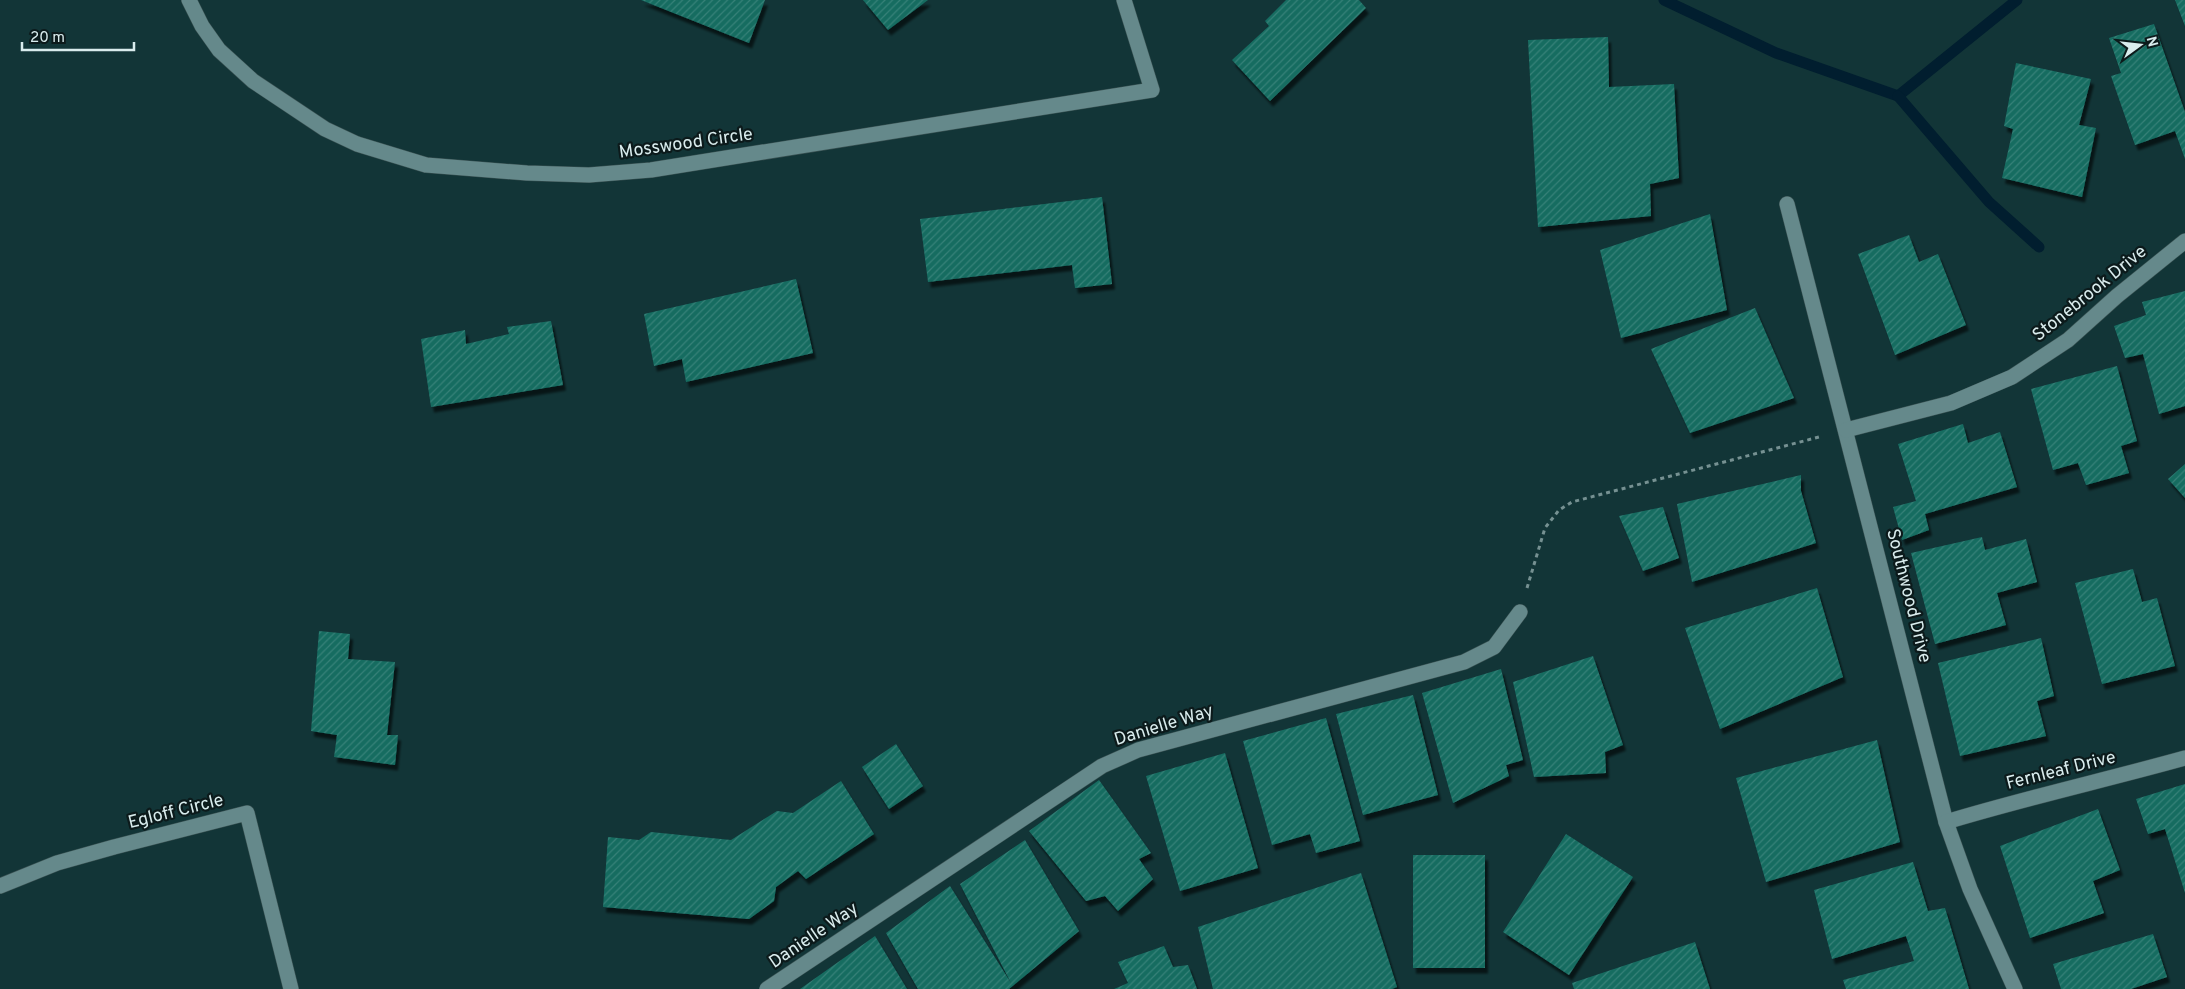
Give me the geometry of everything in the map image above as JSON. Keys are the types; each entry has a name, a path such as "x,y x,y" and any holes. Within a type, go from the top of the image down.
{"street":[{"name":"Mosswood Circle","path":"189,0 202,26 219,50 254,82 325,129 357,144 426,165 527,174 589,175 652,170 1152,90 1124,0"},
{"name":"Southwood Drive","path":"1787,204 1946,822 1970,889 2015,989"},
{"name":"Stonebrook Drive","path":"1846,430 1951,403 2012,377 2068,340 2117,296 2185,241"},
{"name":"Danielle Way","path":"767,989 1102,766 1138,750 1464,662 1494,647 1520,612"},
{"name":"Fernleaf Drive","path":"1946,822 2027,798 2105,781 2185,758"},
{"name":"Egloff Circle","path":"0,886 57,863 114,846 247,813 291,989"}],"path":[{"path":"1520,612 1545,528 1559,510 1572,502 1846,430"}],"building":[{"path":"641,0 765,0 749,43"},
{"path":"863,0 928,0 888,30"},
{"path":"1286,0 1359,0 1366,8 1270,101 1232,60 1269,26 1265,21"},
{"path":"2175,0 2185,0 2185,26"},
{"path":"2154,24 2185,112 2185,159 2175,131 2135,145 2111,76 2121,73 2109,38"},
{"path":"1608,37 1609,87 1674,84 1679,178 1650,184 1651,216 1538,227 1528,40"},
{"path":"2016,63 2091,79 2079,125 2096,128 2082,197 2002,178 2013,129 2004,126"},
{"path":"1102,197 1112,284 1075,288 1072,265 928,282 920,219"},
{"path":"1710,214 1727,310 1621,338 1600,250"},
{"path":"1909,235 1919,262 1938,254 1966,325 1895,355 1858,254"},
{"path":"796,279 813,353 686,382 682,359 654,366 644,314"},
{"path":"2185,291 2185,406 2159,414 2143,354 2125,358 2114,326 2146,315 2142,302"},
{"path":"1755,308 1794,398 1690,433 1651,349"},
{"path":"551,321 563,385 431,407 421,339 465,330 466,344 509,334 507,327"},
{"path":"2117,366 2137,441 2121,446 2129,473 2086,485 2078,463 2053,470 2031,389"},
{"path":"1963,424 1968,443 2000,432 2017,487 1925,514 1929,530 1902,540 1893,507 1916,501 1898,444"},
{"path":"2185,464 2185,498 2168,479"},
{"path":"1801,475 1801,491 1816,543 1692,582 1677,504"},
{"path":"1663,507 1679,558 1643,571 1619,516"},
{"path":"1982,537 1985,550 2026,539 2037,582 1997,593 2006,625 1935,644 1911,553"},
{"path":"2133,569 2142,602 2157,598 2175,666 2102,684 2075,583"},
{"path":"1817,588 1843,677 1720,729 1685,628"},
{"path":"319,631 350,634 348,659 395,662 387,735 398,735 395,765 334,757 337,735 311,731"},
{"path":"2041,638 2054,696 2037,701 2046,736 1960,756 1938,663"},
{"path":"1593,656 1623,745 1605,752 1606,773 1534,777 1513,682"},
{"path":"1501,669 1523,760 1506,765 1509,776 1453,803 1422,693"},
{"path":"1413,695 1438,795 1363,815 1336,714"},
{"path":"1326,718 1360,841 1316,853 1310,834 1272,845 1243,741"},
{"path":"1877,740 1900,842 1766,882 1736,778"},
{"path":"896,744 923,786 889,809 862,767"},
{"path":"1225,753 1258,868 1180,891 1146,776"},
{"path":"1099,780 1151,853 1139,859 1153,879 1118,911 1105,896 1086,901 1029,831"},
{"path":"841,781 874,834 806,879 798,871 776,887 774,901 749,919 603,907 608,837 639,840 651,832 731,840 777,811 793,813"},
{"path":"2185,784 2185,893 2165,829 2148,834 2136,799"},
{"path":"2098,809 2120,870 2093,881 2104,913 2030,938 2000,846"},
{"path":"1566,834 1633,877 1569,975 1503,932"},
{"path":"1025,840 1079,931 1009,989 918,989 886,933 950,886 1011,983 960,884"},
{"path":"1413,855 1485,855 1485,968 1413,968"},
{"path":"1913,862 1928,911 1945,908 1969,989 1846,989 1843,980 1914,961 1906,936 1832,959 1814,890"},
{"path":"1361,873 1397,987 1392,989 1213,989 1198,927"},
{"path":"2153,934 2167,977 2131,989 2061,989 2053,964"},
{"path":"875,936 907,989 800,989"},
{"path":"1695,942 1710,989 1574,989 1572,983"},
{"path":"1164,946 1173,967 1188,965 1197,989 1114,989 1128,983 1118,962"}],"waterway":[{"path":"1664,0 1776,53 1898,96 2017,0"},
{"path":"1898,96 1989,202 2039,247"}]}
